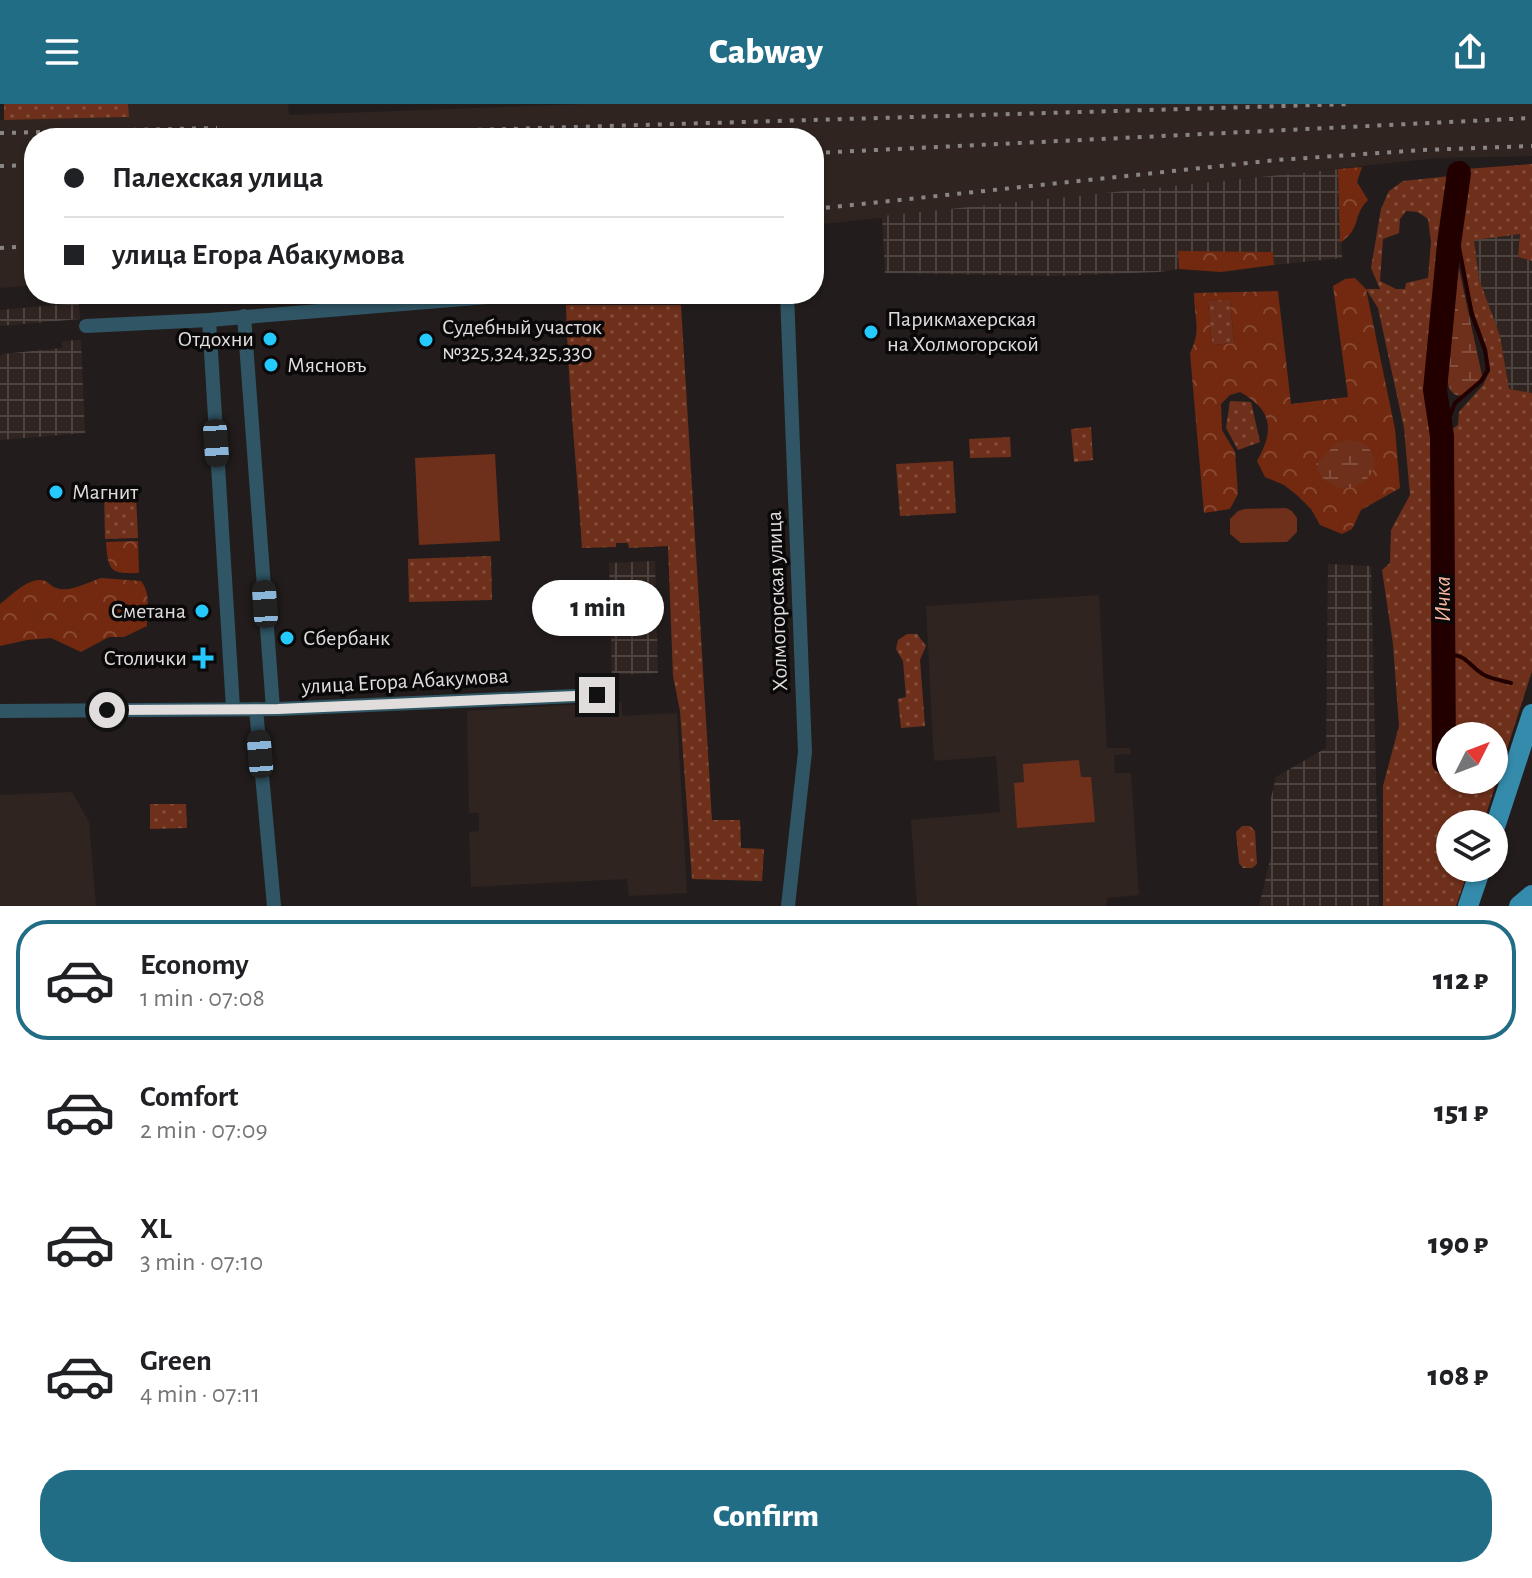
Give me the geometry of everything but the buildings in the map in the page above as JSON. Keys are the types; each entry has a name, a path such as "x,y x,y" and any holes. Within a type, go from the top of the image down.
{"main road":[{"path":"1501,810 1532,714"},
{"path":"1468,906 1476,882"},
{"path":"1519,906 1532,895"}],"street":[{"path":"86,326 209,320 397,304"},
{"name":"Холмогорская улица","path":"787,304 805,752 788,906"},
{"name":"улица Егора Абакумова","path":"244,316 273,709 597,695"},
{"path":"209,320 233,708"},
{"path":"256,709 274,906"},
{"path":"0,711 273,709"}],"shaded area":[{"path":"128,104 288,104 289,115 585,104 1532,104 1532,156 1437,158 824,224 824,128 24,128 24,286 0,288 0,120 128,117"},
{"path":"1338,169 1342,258 1274,265 1273,252 1178,252 1179,269 1159,272 1055,276 885,273 882,216"},
{"path":"1520,234 1518,257 1532,261 1532,393 1509,389 1500,336 1479,279 1474,239"},
{"path":"79,304 80,319 0,326 0,310"},
{"path":"81,340 85,433 0,440 0,356 62,348 62,341"},
{"path":"655,561 658,673 612,675 609,563"},
{"path":"1328,564 1371,566 1379,906 1259,906 1271,856 1271,798 1276,777 1326,748"},
{"path":"1099,595 1107,748 1130,748 1131,754 1114,755 1115,773 1131,773 1139,895 1107,898 1106,906 917,906 911,820 1000,812 996,756 934,761 926,606"},
{"path":"621,702 623,716 677,713 687,893 629,896 627,879 471,887 469,832 479,831 479,813 469,813 467,711"},
{"path":"72,792 89,822 96,906 0,906 0,795"}],"green space":[{"path":"4,104 128,104 129,117 4,120"},
{"path":"1532,164 1532,261 1518,257 1520,234 1474,240 1479,279 1500,336 1509,389 1532,393 1532,671 1508,746 1508,722 1436,722 1436,794 1493,794 1487,810 1436,810 1436,882 1464,882 1456,906 1383,906 1383,786 1399,726 1393,644 1382,570 1390,563 1391,530 1410,495 1404,428 1378,308 1366,289 1380,289 1371,268 1381,209 1389,191 1403,181 1451,176 1441,284 1435,288 1424,390 1429,426 1442,436 1458,425 1459,412 1483,385 1490,371 1454,221 1459,173 1466,169","holes":["1406,211 1418,212 1428,219 1431,242 1428,278 1406,283 1405,289 1396,289 1380,281 1383,239 1399,233 1400,219"]},
{"path":"1362,167 1357,182 1368,200 1352,232 1340,243 1338,169"},
{"path":"1453,250 1483,380 1469,393 1460,396 1452,392 1445,367"},
{"path":"1178,251 1273,252 1274,265 1221,272 1179,269"},
{"path":"1355,278 1366,289 1395,429 1400,488 1361,510 1352,529 1342,534 1320,525 1311,509 1298,496 1284,485 1265,477 1257,461 1266,439 1267,421 1259,406 1240,392 1230,395 1221,404 1222,430 1235,452 1238,494 1230,509 1204,513 1190,353 1197,330 1194,293 1278,291 1291,404 1348,397 1333,286 1345,279","holes":["1230,300 1234,343 1212,345 1208,301"]},
{"path":"1230,299 1234,343 1212,345 1208,301"},
{"path":"566,305 681,305 712,820 740,820 741,848 764,849 762,881 692,879 680,711 673,676 668,546 629,548 628,543 616,543 616,547 582,548"},
{"path":"1230,401 1251,402 1260,442 1238,450 1226,428"},
{"path":"1091,427 1093,460 1074,462 1071,429"},
{"path":"1010,437 1011,457 970,458 969,439"},
{"path":"1349,440 1367,447 1373,454 1375,465 1363,482 1354,487 1336,487 1320,475 1316,464 1337,443"},
{"path":"495,454 500,541 419,545 415,458"},
{"path":"953,461 956,513 900,516 896,464"},
{"path":"104,488 136,496 138,538 105,539"},
{"path":"1286,508 1297,518 1297,532 1287,542 1241,543 1230,534 1230,519 1238,511"},
{"path":"138,541 139,573 122,573 112,569 106,542"},
{"path":"491,556 492,600 409,602 408,559"},
{"path":"101,578 141,581 147,597 147,626 124,637 109,637 81,652 51,638 0,646 0,604 23,586 42,580 56,588 67,589"},
{"path":"907,634 917,634 926,646 920,660 925,726 901,728 898,699 906,697 903,661 896,649 898,640"},
{"path":"1079,760 1081,777 1091,777 1095,822 1017,828 1014,783 1024,782 1023,764"},
{"path":"150,804 186,804 187,828 150,829"},
{"path":"1242,826 1250,826 1255,831 1257,864 1252,868 1243,868 1239,863 1236,832"}],"waterway":[{"name":"Ичка","path":"1444,722 1442,436 1435,390 1459,173"},
{"name":"Ичка","path":"1442,436 1455,403 1481,381 1488,370 1485,350 1472,315 1454,221"},
{"path":"1442,655 1462,658 1484,675 1511,683"}],"railway":[{"path":"540,128 1352,104"},
{"path":"824,153 1532,118"},
{"path":"0,133 24,132"},
{"path":"824,208 1277,160 1532,146"},
{"path":"0,166 24,165"},
{"path":"0,248 24,247"}],"place":[{"name":"Парикмахерская на Холмогорской","path":"871,332"},
{"name":"Отдохни","path":"270,339"},
{"name":"Судебный участок №325,324,325,330","path":"426,340"},
{"name":"Мясновъ","path":"271,365"},
{"name":"Магнит","path":"56,492"},
{"name":"Сметана","path":"202,611"},
{"name":"Сбербанк","path":"287,638"},
{"name":"Столички","path":"203,658"}],"route":[{"path":"107,710 278,709 597,695"}]}
